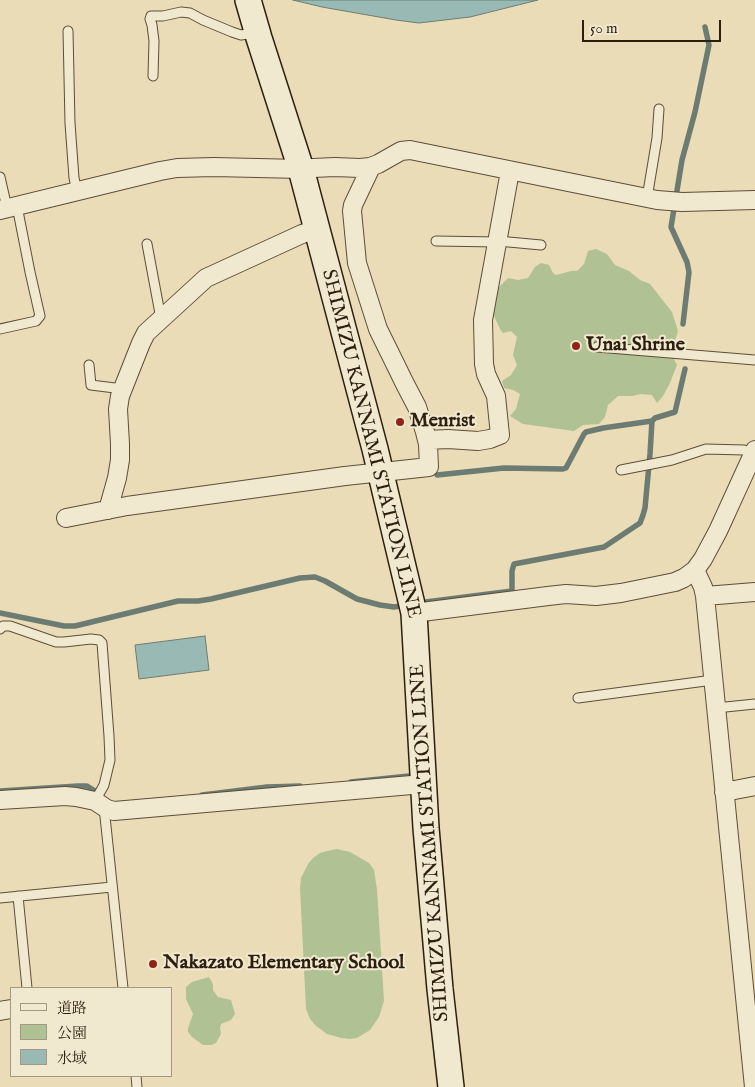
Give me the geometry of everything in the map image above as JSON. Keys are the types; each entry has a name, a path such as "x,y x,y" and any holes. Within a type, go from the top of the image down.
{"main road":[{"name":"SHIMIZU KANNAMI STATION LINE","path":"253,17 301,169 381,472 414,613 426,828 451,1087"}],"street":[{"path":"8,208 177,168 360,168 371,167 401,151 410,150 657,200 682,202 755,200"},
{"path":"66,518 127,506 345,476 429,468 427,440 417,407 378,329 357,263 352,211 371,167"},
{"path":"427,440 478,441 490,439 501,433 496,396 486,374 484,364 483,320 510,171"},
{"path":"108,510 120,460 118,409 123,389 146,333 206,278 317,229"},
{"path":"414,613 566,594 596,596 621,594 675,582 684,578 695,570 703,560 754,451"},
{"path":"695,570 705,596 754,1087"},
{"path":"705,596 755,592"},
{"path":"0,800 65,796 99,801 114,811 424,784"},
{"path":"724,792 755,786"}],"lane":[{"path":"153,76 154,41 151,16 163,16 181,12 190,13 241,35 253,17"},
{"path":"68,31 70,122 74,178 77,191"},
{"path":"647,198 657,138 659,108"},
{"path":"0,177 8,208 28,264 40,316 36,321 0,329"},
{"path":"436,241 498,241 541,245"},
{"path":"147,244 160,319"},
{"path":"597,347 755,360"},
{"path":"89,365 91,385 123,389"},
{"path":"621,470 681,458 706,449 754,451"},
{"path":"0,629 3,626 10,626 56,642 91,639 99,640 102,643 110,760 99,801 112,887 123,987"},
{"path":"578,698 713,680"},
{"path":"716,708 755,704"},
{"path":"0,898 112,887"},
{"path":"18,896 27,987"}],"green space":[{"path":"596,249 607,254 615,265 650,284 672,312 678,331 673,357 677,365 670,383 657,403 652,395 618,396 608,405 605,417 599,424 583,425 574,431 523,424 510,416 516,409 520,394 504,388 502,381 511,375 517,365 513,355 517,337 511,331 503,333 494,316 493,306 498,288 508,278 518,280 528,278 535,267 541,263 549,265 556,275 577,271 584,264 588,251"},
{"path":"337,849 350,852 369,863 374,870 377,889 384,1001 379,1017 370,1030 357,1038 350,1039 327,1034 310,1019 306,1009 301,878 313,858 320,853"},
{"path":"209,977 213,984 213,990 218,997 231,1000 235,1014 231,1020 221,1024 221,1034 216,1043 203,1045 188,1032 193,1014 186,999 186,987 192,982"}],"water":[{"path":"293,0 538,0 470,17 419,23 322,7"},
{"path":"205,636 209,670 139,679 135,645"}],"waterway":[{"path":"683,324 689,272 687,262 671,227 682,160 695,112 709,45 705,27"},
{"path":"418,603 512,591 514,564 604,547 640,523 645,508 652,421 655,418 675,412 685,369"},
{"path":"437,475 504,468 563,469 566,468 586,432 652,421"},
{"path":"0,613 64,626 75,626 178,601 211,599 300,578 315,577 357,599 394,607 406,605"},
{"path":"351,782 409,776"},
{"path":"0,791 87,786 100,794"},
{"path":"202,795 267,787 300,786"}],"place":[{"name":"Unai Shrine","path":"576,346"},
{"name":"Menrist","path":"400,422"},
{"name":"Nakazato Elementary School","path":"153,964"}]}
